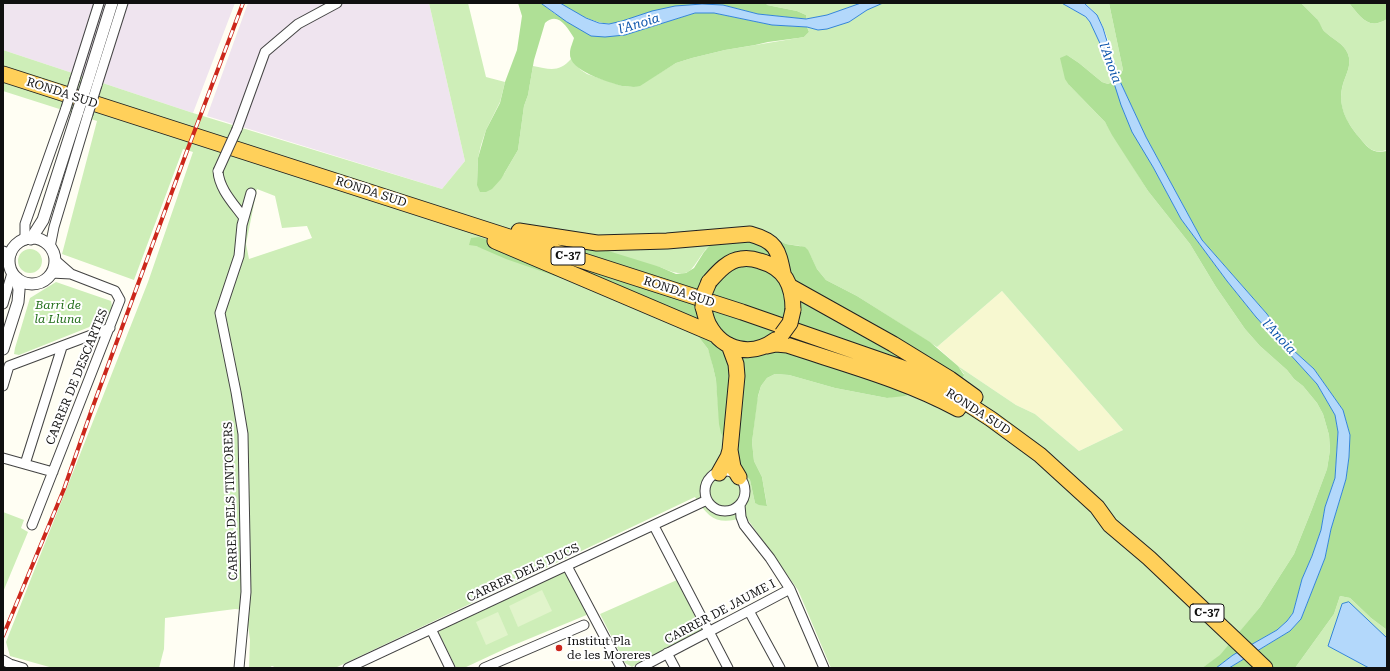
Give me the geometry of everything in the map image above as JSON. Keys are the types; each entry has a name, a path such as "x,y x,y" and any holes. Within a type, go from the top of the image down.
{"highway":[{"name":"RONDA SUD","path":"3,74 742,312 903,368 948,391 991,419 1040,455 1097,507 1110,525 1149,558 1266,668"},
{"path":"444,215 467,216 509,229 533,234 597,243 667,241 750,234 761,237 772,244 779,254 783,274 791,287 793,299 793,310 790,323 782,334 767,346"},
{"path":"444,215 471,231 716,335 729,345 740,349 752,350 776,344 787,345 897,382 943,400 988,425 1097,507"},
{"path":"716,335 709,325 703,307 704,294 709,282 720,269 740,259 752,259 768,263 783,274"},
{"path":"791,287 893,344 956,384 998,414 1057,461 1097,507"},
{"path":"719,472 728,457 730,450 737,376 736,364 729,345"},
{"path":"737,376 741,364 752,350"},
{"path":"730,450 733,467 739,477"}],"street":[{"path":"28,239 25,224 76,79 99,3"},
{"path":"92,84 112,3"},
{"path":"28,239 43,220 123,3"},
{"path":"244,218 218,180 218,171 237,129 265,52 298,24 337,3"},
{"path":"47,245 54,227 83,112"},
{"name":"CARRER DELS TINTORERS","path":"239,668 246,592 243,434 220,313 239,256 244,218 251,193"},
{"path":"43,220 47,245"},
{"path":"3,349 18,302 25,292 35,284 47,278 54,267 55,260 53,253 47,245 38,239 28,239 19,243 7,252 18,290 18,302"},
{"name":"CARRER DE DESCARTES","path":"55,260 71,274"},
{"name":"CARRER DE DESCARTES","path":"32,525 120,300 115,291 71,274 51,273"},
{"path":"14,275 22,282 35,284"},
{"path":"3,304 14,275"},
{"path":"3,386 10,366 110,328"},
{"path":"25,464 62,347"},
{"path":"3,458 53,472"},
{"path":"719,472 729,472 739,477 745,488 743,500 740,505 729,511 722,511 711,505 705,494 708,481 713,476 719,472"},
{"name":"CARRER DELS DUCS","path":"352,667 707,500"},
{"path":"740,505 741,517 744,525 770,558 790,589 824,668"},
{"path":"654,526 728,668"},
{"path":"567,566 621,668"},
{"name":"CARRER DE JAUME I","path":"640,668 790,589"},
{"path":"749,611 780,668"},
{"path":"484,668 584,626"},
{"path":"432,629 450,668"},
{"path":"667,653 675,668"},
{"path":"3,660 23,668"}],"shaded area":[{"path":"3,3 235,3 193,113 3,50"},
{"path":"248,3 429,3 465,161 442,189 207,116"}],"green space":[{"path":"429,3 468,3 486,77 505,82 500,102 486,130 481,145 478,158 477,185 504,174 518,150 524,106 528,95 533,66 554,69 562,66 571,59 587,74 622,86 634,87 676,63 725,50 804,37 809,32 807,27 818,30 849,22 867,10 883,3 1062,3 1086,17 1090,22 1104,52 1114,81 1108,84 1102,82 1067,55 1069,85 1105,122 1148,191 1190,244 1216,287 1245,329 1260,346 1303,386 1317,403 1323,414 1329,435 1330,450 1327,469 1294,554 1260,607 1220,656 1202,668 831,668 798,590 746,517 729,521 716,519 700,505 695,497 335,668 277,668 272,666 269,668 249,668 250,640 246,610 235,609 165,618 164,649 159,668 53,668 10,656 6,642 148,282 193,152 183,149 134,280 62,254 97,121 3,91 3,50 193,113 442,189 465,161","holes":["257,189 275,196 282,228 307,226 312,238 249,259 246,244","778,240 786,244 800,246 811,257 817,269 826,280 857,296 937,347 1002,291 1123,430 1079,451 1035,414 1016,405 958,366 964,374 908,396 887,398 835,388 789,375 775,374 767,378 761,386 757,400 752,442 754,461 762,477 767,505 755,503 750,480 744,472 719,415 716,380 708,349 694,331 625,296 476,246 660,267 670,271 684,273 689,272 706,249"]},
{"path":"518,3 541,3 555,14 625,35 695,13 714,13 772,25 807,27 809,32 804,37 725,50 676,63 640,86 634,87 622,86 599,79 575,65 571,59 570,53 574,38 562,22 554,19 550,20 545,23 534,60 528,95 524,106 518,150 501,179 492,189 486,192 480,192 477,185 478,158 486,130 500,103 505,82 517,50 522,16"},
{"path":"560,3 766,3 767,5 797,11 806,15 806,19 758,14 723,5 611,24 598,22 584,17"},
{"path":"766,3 861,3 827,15 806,19 806,15 797,11 767,5"},
{"path":"1084,3 1109,3 1123,70 1118,77 1107,36 1097,16"},
{"path":"1109,3 1301,3 1317,20 1324,31 1341,44 1348,54 1349,66 1341,91 1341,99 1344,112 1350,125 1368,147 1378,152 1387,151 1387,630 1371,618 1350,598 1340,596 1334,614 1295,668 1229,668 1290,631 1301,619 1325,558 1331,529 1346,479 1350,435 1343,410 1314,369 1293,350 1267,314 1202,240 1146,137 1118,77 1123,70"},
{"path":"1301,3 1349,3 1361,17 1370,23 1380,22 1387,19 1387,150 1374,151 1371,149 1365,144 1350,125 1344,113 1341,99 1341,92 1349,66 1348,54 1341,44 1324,31 1316,18"},
{"path":"1349,3 1387,3 1387,19 1380,22 1370,23 1361,17"},
{"path":"1067,55 1102,82 1108,84 1114,81 1125,115 1181,219 1256,317 1317,384 1335,415 1338,432 1335,478 1325,507 1321,530 1302,579 1293,613 1277,630 1233,655 1216,668 1202,668 1220,655 1260,607 1294,554 1327,469 1330,450 1329,435 1323,414 1317,403 1303,386 1260,346 1245,329 1216,287 1190,244 1148,191 1105,122 1069,85 1065,79 1060,58"},
{"path":"479,237 523,251 568,242 589,245 660,267 676,274 686,273 694,268 704,252 713,242 778,240 786,244 805,247 817,269 826,280 857,296 930,342 958,366 964,375 962,378 936,380 913,395 887,398 835,388 789,375 775,374 767,378 761,386 758,396 752,442 754,461 762,477 767,506 759,505 755,503 750,480 741,469 721,433 716,380 713,367 708,349 694,331 625,296 567,280 506,259 476,246 469,245 471,238"},
{"path":"30,249 39,252 42,261 39,270 30,273 21,270 18,261 21,252"},
{"name":"Barri de la Lluna","path":"56,282 111,301 112,306 107,320 19,355 14,354 30,298"},
{"path":"1002,291 1123,430 1079,451 1035,414 1016,405 958,366 937,347"},
{"path":"3,512 24,520 21,528 28,532 3,592"},
{"path":"563,572 569,577 589,614 509,647 464,668 456,668 439,633 441,628"},
{"path":"677,580 702,630 632,667 625,663 600,614"},
{"path":"542,590 552,611 518,627 509,606"},
{"path":"1340,596 1350,598 1371,618 1387,630 1387,639 1328,646 1369,668 1295,668 1334,614"},
{"path":"498,612 508,635 486,645 476,622"}],"water":[{"name":"l'Anoia","path":"541,3 560,3 586,18 599,23 609,24 652,11 675,6 702,4 723,5 758,14 806,19 827,15 861,3 883,3 867,10 849,22 827,29 818,30 807,27 772,25 714,13 695,13 625,35 605,37 591,36 567,22"},
{"name":"l'Anoia","path":"1062,3 1084,3 1097,15 1103,28 1118,77 1146,137 1202,240 1267,314 1293,350 1314,369 1343,410 1350,435 1346,479 1331,529 1325,558 1301,619 1290,631 1229,668 1216,668 1233,655 1277,630 1293,613 1302,579 1321,530 1325,507 1335,478 1338,432 1335,415 1317,384 1256,317 1181,219 1132,132 1121,105 1104,52 1090,22 1086,17"},
{"path":"1349,602 1387,638 1387,668 1369,668 1328,646 1342,604"}],"railway":[{"path":"3,636 64,489 187,151 243,3"}],"place":[{"name":"Institut Pla de les Moreres","path":"559,648"}]}
